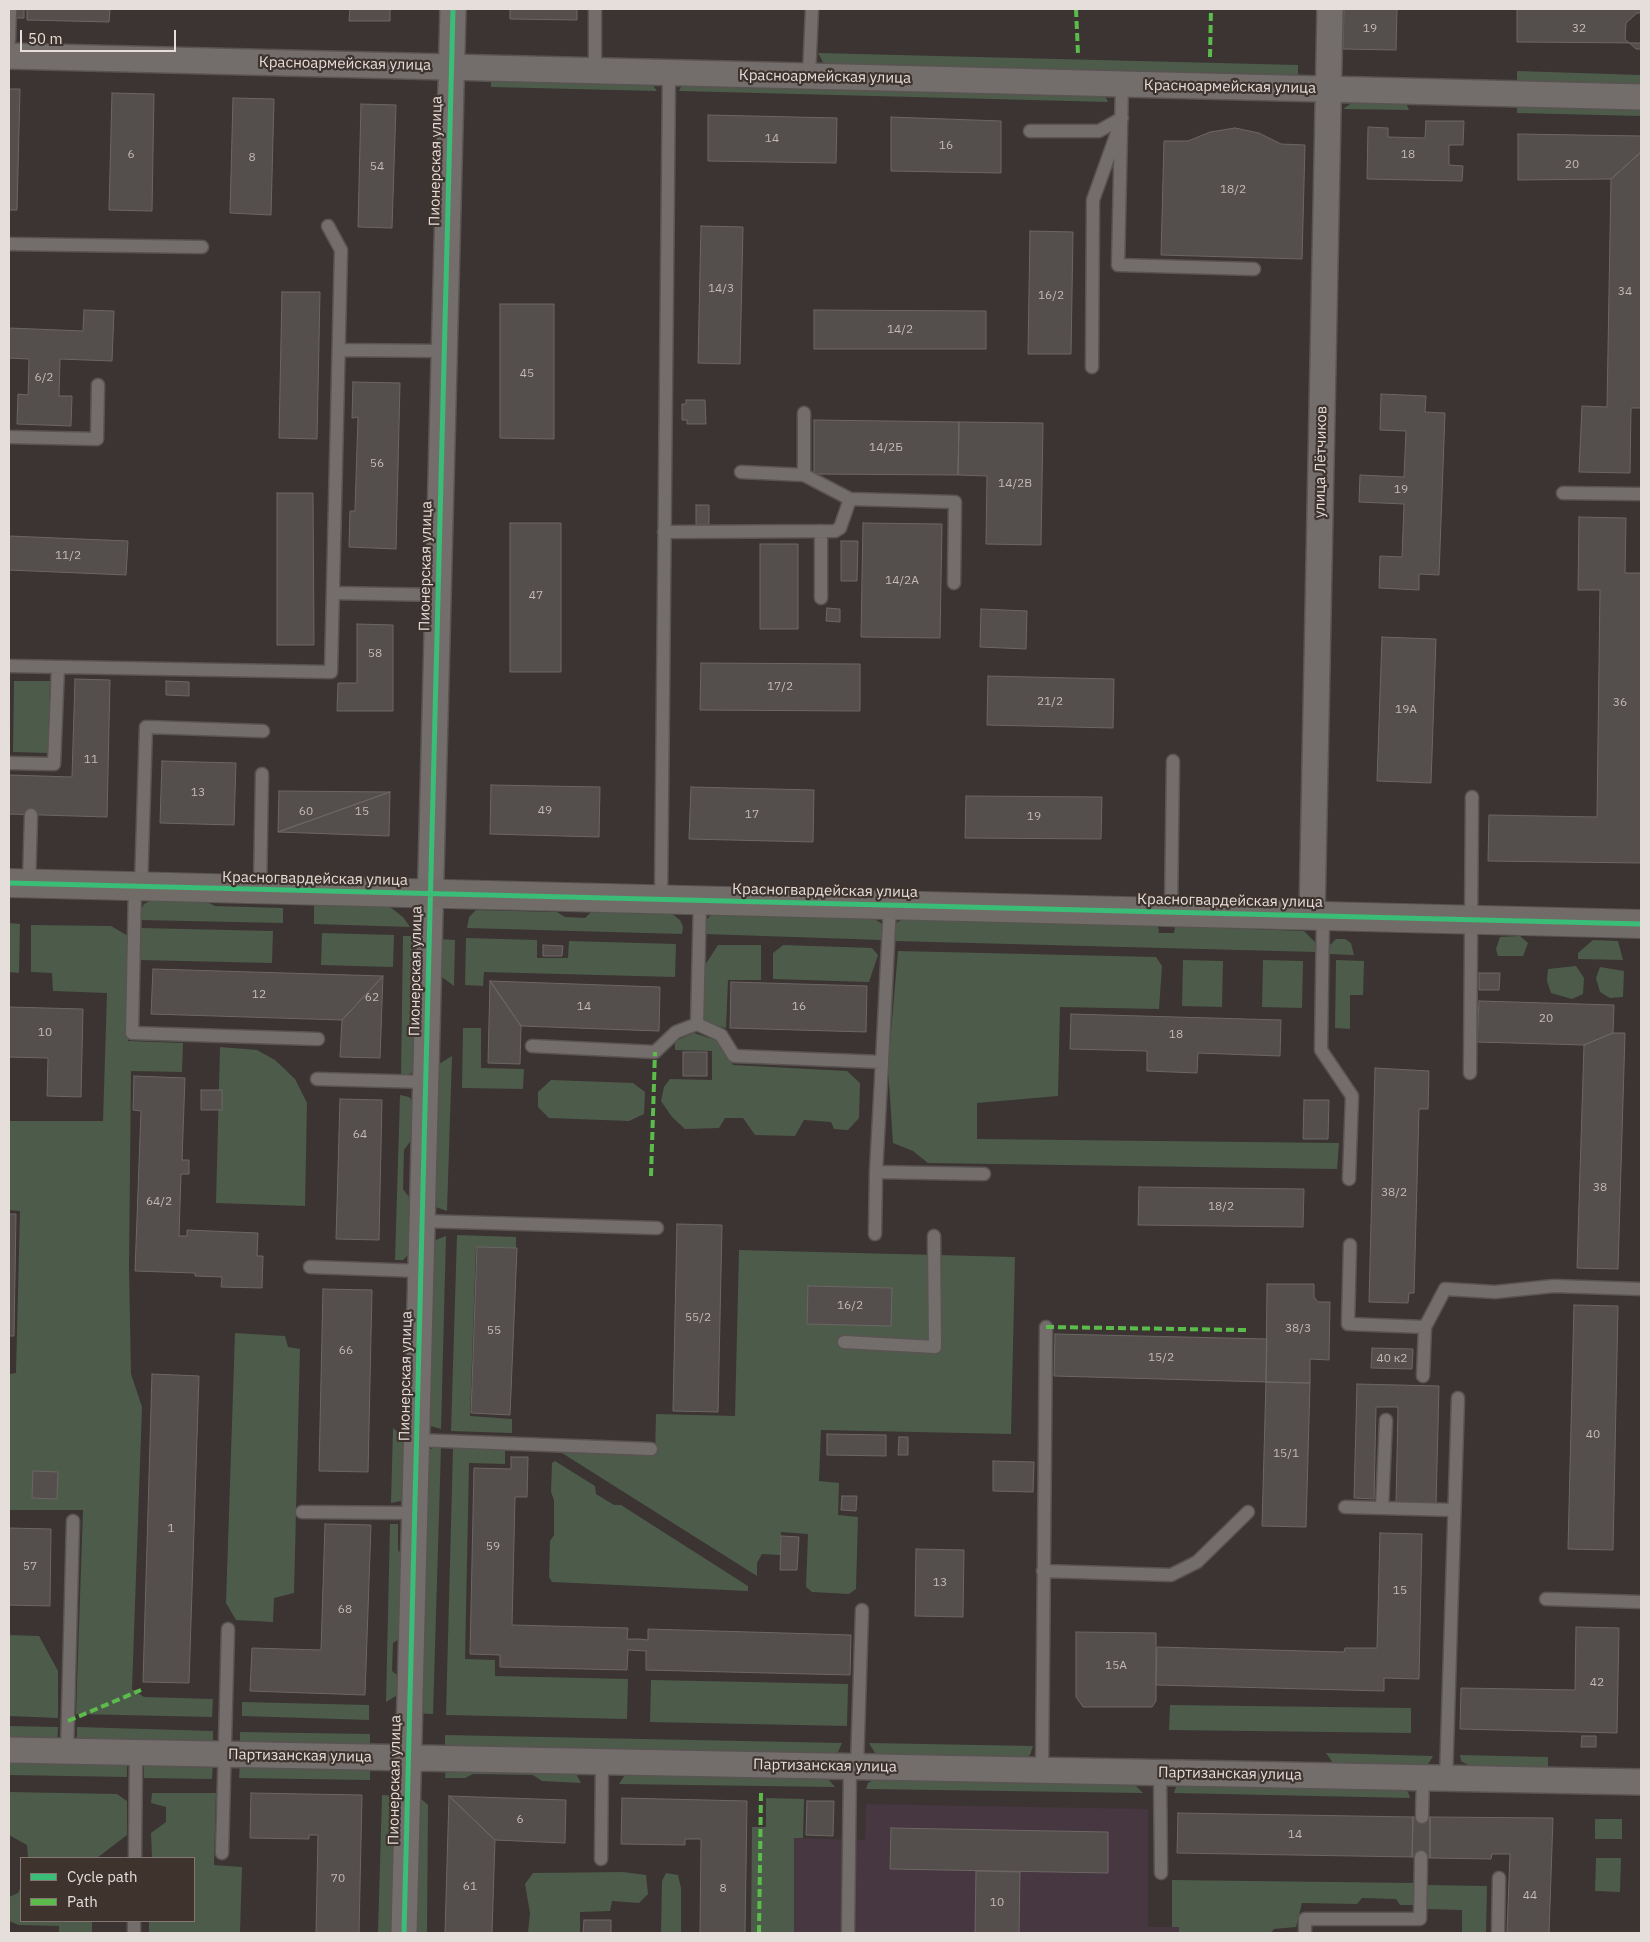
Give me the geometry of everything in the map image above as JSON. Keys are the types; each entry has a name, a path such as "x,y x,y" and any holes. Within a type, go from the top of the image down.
{"street":[{"name":"Пионерская улица","path":"404,1933 453,9"},
{"name":"улица Лётчиков","path":"1318,916 1330,9"},
{"name":"Красноармейская улица","path":"9,56 1641,97"},
{"name":"Красногвардейская улица","path":"19,884 1641,924"},
{"name":"Партизанская улица","path":"9,1750 1641,1782"}],"lane":[{"path":"9,40 10,9"},
{"path":"596,9 596,71"},
{"path":"809,76 812,9"},
{"path":"660,900 669,73"},
{"path":"1122,84 1118,265 1254,269"},
{"path":"1030,131 1099,131 1122,118"},
{"path":"1092,367 1094,200 1122,118"},
{"path":"9,666 331,672 341,250 328,226"},
{"path":"9,244 202,247"},
{"path":"340,350 444,351"},
{"path":"9,437 97,438 98,385"},
{"path":"804,413 804,475"},
{"path":"741,472 804,475 850,499 955,502 954,583"},
{"path":"1563,493 1641,494"},
{"path":"664,532 834,531 840,528 850,499"},
{"path":"821,598 822,531"},
{"path":"333,593 438,595"},
{"path":"9,763 32,770 54,764 58,667"},
{"path":"263,731 146,727 132,1033 318,1039"},
{"path":"1171,912 1173,762"},
{"path":"260,890 262,774"},
{"path":"1470,1073 1472,798"},
{"path":"19,884 31,815"},
{"path":"697,1024 700,900"},
{"path":"875,1234 876,1172 890,905"},
{"path":"1318,916 1321,1050 1352,1096 1350,1179"},
{"path":"532,1046 655,1052 676,1032 697,1024 721,1035 734,1056 882,1062"},
{"path":"317,1078 426,1082"},
{"path":"876,1172 984,1174"},
{"path":"422,1221 657,1228"},
{"path":"844,1342 935,1347 934,1236"},
{"path":"1350,1245 1348,1324 1425,1327"},
{"path":"310,1267 421,1271"},
{"path":"1424,1376 1425,1327 1445,1289 1495,1292 1554,1286 1641,1289"},
{"path":"1042,1771 1046,1327"},
{"path":"1422,1817 1435,1778 1453,1510 1458,1398"},
{"path":"1382,1508 1386,1420"},
{"path":"417,1440 651,1449"},
{"path":"1344,1508 1453,1510"},
{"path":"302,1512 415,1513"},
{"path":"1043,1571 1171,1574 1197,1562 1248,1512"},
{"path":"67,1752 73,1521"},
{"path":"1546,1599 1641,1602"},
{"path":"848,1933 862,1610"},
{"path":"222,1853 228,1629"},
{"path":"135,1857 136,1753"},
{"path":"601,1859 602,1762"},
{"path":"1160,1773 1161,1873"},
{"path":"1304,1933 1305,1919 1420,1919 1421,1857"},
{"path":"1498,1933 1499,1878"}],"shaded area":[{"path":"866,1804 1148,1809 1148,1927 1179,1927 1179,1933 794,1933 794,1838 865,1840"}],"green space":[{"path":"818,53 1298,65 1298,76 824,64"},
{"path":"1517,71 1641,75 1641,87 1517,84"},
{"path":"491,76 652,84 657,91 491,87"},
{"path":"683,83 1104,94 1108,102 679,91"},
{"path":"1356,100 1405,101 1409,110 1343,109"},
{"path":"1517,102 1641,106 1641,116 1517,113"},
{"path":"14,681 50,681 48,753 13,752"},
{"path":"152,900 205,901 215,906 283,908 283,923 140,920 140,912 144,904"},
{"path":"314,902 386,904 403,917 410,927 314,924"},
{"path":"476,910 557,912 565,917 585,918 591,912 672,914 680,920 683,927 682,934 467,928 469,917"},
{"path":"711,915 875,919 882,924 882,940 705,934 705,921"},
{"path":"903,919 1158,926 1159,933 1174,933 1175,926 1304,931 1315,942 1316,952 895,941 896,923"},
{"path":"9,923 20,924 19,973 9,972"},
{"path":"31,925 111,926 130,937 128,1041 183,1043 182,1072 131,1071 129,1267 131,1374 142,1407 132,1689 144,1697 213,1699 212,1717 76,1714 83,1510 9,1510 9,1374 16,1373 20,1211 9,1210 9,1121 103,1121 107,993 53,991 52,973 31,972"},
{"path":"140,928 273,931 272,963 139,960"},
{"path":"322,933 394,935 393,967 321,965"},
{"path":"403,936 411,936 416,951 416,1063 412,1073 401,1076"},
{"path":"1520,936 1528,943 1523,956 1498,956 1496,949 1500,937"},
{"path":"466,938 537,940 537,958 568,958 569,941 676,944 675,977 484,972 483,986 465,985"},
{"path":"440,939 455,940 454,986 435,972"},
{"path":"1336,939 1345,939 1351,943 1354,955 1329,954 1329,946"},
{"path":"1593,940 1618,941 1623,960 1578,959 1578,953"},
{"path":"718,945 761,945 761,980 728,980 726,1028 703,1022 705,965"},
{"path":"783,945 872,948 878,955 869,982 773,979 773,953"},
{"path":"898,951 1156,957 1162,966 1159,1009 1060,1007 1058,1096 977,1103 977,1139 1339,1143 1337,1169 928,1163 913,1151 893,1143 888,1067"},
{"path":"1183,960 1223,961 1222,1007 1182,1006"},
{"path":"1263,960 1303,961 1302,1008 1262,1007"},
{"path":"1336,960 1364,961 1363,995 1350,995 1350,1029 1335,1028"},
{"path":"1576,966 1584,978 1583,994 1572,999 1551,993 1547,981 1548,969"},
{"path":"1600,967 1624,971 1623,997 1610,998 1600,992 1596,978"},
{"path":"463,1028 481,1028 481,1068 524,1069 523,1089 462,1088"},
{"path":"694,1033 718,1041 733,1065 847,1071 860,1083 859,1118 848,1130 834,1129 831,1122 804,1120 795,1136 755,1135 743,1118 725,1118 719,1128 685,1129 672,1117 661,1101 664,1087 670,1079 712,1080 712,1051 675,1050 675,1041"},
{"path":"220,1047 257,1050 275,1060 295,1079 307,1103 305,1206 216,1203"},
{"path":"452,1056 447,1211 430,1205 434,1067"},
{"path":"551,1080 633,1083 645,1092 644,1114 629,1121 549,1118 538,1107 538,1092"},
{"path":"400,1095 409,1097 416,1104 415,1135 404,1150 403,1189 412,1201 412,1251 403,1260 395,1260"},
{"path":"457,1235 516,1237 516,1248 476,1247 470,1416 512,1419 512,1433 451,1431"},
{"path":"446,1236 441,1429 427,1425 433,1241"},
{"path":"739,1250 1015,1257 1011,1434 821,1430 819,1481 839,1483 838,1515 858,1517 856,1589 849,1594 812,1592 806,1587 808,1534 781,1532 780,1555 762,1554 757,1563 757,1576 562,1453 561,1449 655,1454 656,1414 735,1416"},
{"path":"235,1333 285,1336 288,1347 300,1349 294,1593 274,1598 273,1622 236,1620 226,1603"},
{"path":"393,1428 405,1438 404,1495 401,1501 391,1503"},
{"path":"433,1448 441,1448 433,1714 415,1713 426,1451"},
{"path":"453,1448 505,1449 505,1464 469,1463 465,1659 495,1660 495,1676 628,1679 627,1719 446,1715"},
{"path":"555,1461 595,1486 596,1494 614,1505 621,1505 748,1586 748,1591 552,1582 549,1577 550,1541 554,1535 554,1500 551,1492 552,1463"},
{"path":"390,1524 398,1524 398,1550 406,1559 404,1636 393,1643 392,1671 401,1678 401,1693 386,1702"},
{"path":"9,1635 39,1636 58,1671 58,1718 9,1716"},
{"path":"651,1680 848,1684 847,1726 650,1722"},
{"path":"242,1702 369,1705 369,1720 242,1716"},
{"path":"1170,1705 1411,1708 1411,1733 1169,1730"},
{"path":"9,1726 58,1727 57,1744 9,1743"},
{"path":"77,1727 213,1731 213,1746 77,1743"},
{"path":"240,1732 370,1734 370,1749 240,1747"},
{"path":"445,1735 842,1743 838,1752 831,1757 445,1750"},
{"path":"869,1743 1033,1746 1030,1755 1024,1759 885,1757 875,1753"},
{"path":"1326,1753 1433,1756 1427,1766 1335,1766"},
{"path":"1460,1755 1548,1757 1548,1770 1473,1768 1461,1761"},
{"path":"9,1757 127,1759 127,1777 9,1775"},
{"path":"144,1760 213,1761 212,1779 144,1778"},
{"path":"240,1762 370,1764 370,1780 239,1778"},
{"path":"446,1766 575,1772 581,1783 542,1781 533,1775 473,1774 465,1778 445,1778"},
{"path":"626,1773 820,1775 828,1779 835,1787 619,1784"},
{"path":"876,1778 1134,1784 1143,1793 866,1789 868,1783"},
{"path":"1181,1783 1401,1787 1408,1792 1410,1798 1174,1793 1176,1787"},
{"path":"9,1792 117,1794 127,1801 127,1835 98,1857 28,1857 27,1845 9,1835"},
{"path":"152,1793 216,1793 214,1865 242,1867 240,1933 149,1933 149,1922 195,1922 195,1857 152,1857 151,1833 166,1822 166,1807 151,1803"},
{"path":"382,1795 396,1796 392,1933 378,1933"},
{"path":"418,1796 428,1805 427,1933 412,1933"},
{"path":"766,1798 804,1799 803,1838 794,1838 794,1933 751,1933 752,1827 766,1827"},
{"path":"1595,1819 1622,1819 1622,1839 1595,1839"},
{"path":"1596,1858 1621,1858 1620,1892 1595,1891"},
{"path":"623,1872 646,1875 648,1894 639,1903 612,1901 610,1911 580,1912 580,1933 528,1933 530,1913 525,1884 533,1873"},
{"path":"666,1873 678,1875 681,1888 681,1933 661,1933 662,1881"},
{"path":"1172,1880 1414,1883 1413,1905 1400,1905 1396,1899 1362,1898 1357,1904 1302,1903 1296,1927 1274,1929 1271,1933 1179,1933 1179,1927 1172,1927"},
{"path":"1427,1885 1487,1886 1486,1933 1462,1933 1462,1910 1427,1909"},
{"path":"20,1889 20,1922 92,1922 92,1933 59,1933 59,1926 19,1925 9,1921 9,1897 18,1893"}],"building":[{"path":"14,9 24,9 24,18 14,18"},
{"path":"27,9 110,9 109,22 27,20"},
{"path":"350,9 390,9 390,21 349,21"},
{"path":"510,9 577,9 577,20 510,19"},
{"path":"1344,9 1397,9 1396,50 1343,49"},
{"path":"1517,9 1641,9 1641,43 1517,42"},
{"path":"1637,13 1641,13 1641,49 1636,49 1625,39 1626,23"},
{"path":"9,89 20,89 17,210 9,210"},
{"path":"112,93 154,94 152,211 109,210"},
{"path":"233,98 274,99 271,215 230,213"},
{"path":"361,104 396,105 392,228 358,227"},
{"path":"708,115 837,118 836,163 708,161"},
{"path":"891,117 1001,121 1001,173 891,171"},
{"path":"1426,121 1464,121 1463,145 1449,145 1449,165 1463,166 1462,181 1367,179 1368,127 1388,128 1388,137 1425,138"},
{"path":"1235,128 1259,133 1281,144 1305,145 1302,259 1161,255 1164,141 1188,141 1210,132"},
{"path":"1518,134 1641,136 1641,152 1611,179 1518,180"},
{"path":"1641,152 1641,408 1631,408 1630,473 1579,472 1582,406 1607,407 1611,179"},
{"path":"701,226 743,227 740,364 698,363"},
{"path":"1030,231 1073,232 1071,354 1028,354"},
{"path":"282,292 320,292 317,439 279,438"},
{"path":"500,304 554,304 554,439 500,438"},
{"path":"84,310 114,311 112,361 60,359 59,396 72,396 71,426 17,424 18,394 28,395 29,359 9,358 9,328 83,331"},
{"path":"814,310 986,311 986,349 814,349"},
{"path":"353,382 400,383 396,549 349,547 350,511 355,511 358,417 352,418"},
{"path":"1381,394 1426,396 1425,412 1445,413 1439,575 1419,574 1419,590 1379,588 1380,556 1402,557 1404,504 1359,502 1360,475 1404,477 1406,431 1380,430"},
{"path":"686,400 705,400 706,424 687,424 687,420 682,420 682,404 686,404"},
{"path":"814,420 959,422 958,475 814,474"},
{"path":"959,422 1043,423 1041,545 986,544 987,476 958,475"},
{"path":"277,493 313,493 314,645 277,645"},
{"path":"696,505 709,505 709,525 696,525"},
{"path":"1579,517 1626,518 1625,573 1641,573 1641,863 1488,861 1489,815 1597,817 1600,590 1578,590"},
{"path":"510,523 561,523 561,672 510,672"},
{"path":"863,523 942,524 940,638 861,637"},
{"path":"9,536 128,541 126,575 9,570"},
{"path":"841,541 858,541 857,581 841,581"},
{"path":"760,544 798,544 798,629 760,629"},
{"path":"827,608 840,609 840,622 826,621"},
{"path":"981,609 1027,611 1026,649 980,647"},
{"path":"357,624 393,625 393,711 337,711 338,683 357,683"},
{"path":"1382,637 1436,639 1431,783 1377,781"},
{"path":"701,663 860,664 860,711 700,710"},
{"path":"988,676 1114,679 1113,728 987,725"},
{"path":"75,679 110,680 107,817 9,814 9,775 72,777"},
{"path":"166,681 189,682 189,696 166,695"},
{"path":"162,761 236,763 234,825 160,823"},
{"path":"491,785 600,787 599,837 490,834"},
{"path":"691,787 814,790 813,842 689,839"},
{"path":"279,791 390,792 278,832"},
{"path":"390,792 389,836 278,832"},
{"path":"966,796 1102,797 1101,839 965,838"},
{"path":"543,945 563,946 562,956 543,956"},
{"path":"153,969 383,976 342,1020 151,1014"},
{"path":"1479,973 1500,973 1499,990 1479,990"},
{"path":"383,976 380,1058 340,1057 342,1020"},
{"path":"490,981 521,1026 520,1064 488,1063"},
{"path":"490,981 660,987 659,1031 521,1026"},
{"path":"731,982 867,986 866,1032 730,1028"},
{"path":"1479,1001 1614,1005 1613,1033 1584,1045 1477,1042"},
{"path":"9,1007 83,1009 81,1097 47,1096 48,1058 9,1057"},
{"path":"1071,1014 1281,1020 1280,1056 1198,1053 1197,1073 1147,1071 1147,1051 1070,1049"},
{"path":"1613,1033 1625,1033 1618,1269 1577,1268 1584,1045"},
{"path":"683,1052 707,1052 707,1076 683,1076"},
{"path":"1375,1068 1429,1071 1428,1109 1419,1109 1414,1293 1409,1293 1408,1303 1369,1302"},
{"path":"134,1076 185,1078 182,1160 189,1160 189,1174 181,1174 179,1236 187,1236 187,1230 258,1233 257,1256 263,1256 262,1288 221,1287 222,1277 195,1276 195,1273 135,1271 141,1111 133,1110"},
{"path":"201,1090 222,1090 222,1110 201,1110"},
{"path":"340,1099 382,1100 379,1240 336,1239"},
{"path":"1304,1100 1329,1100 1328,1139 1303,1139"},
{"path":"1139,1187 1304,1189 1303,1227 1138,1225"},
{"path":"9,1214 16,1214 14,1336 9,1336"},
{"path":"677,1224 722,1225 718,1412 673,1411"},
{"path":"477,1247 517,1248 510,1415 471,1413"},
{"path":"1267,1284 1314,1284 1314,1297 1318,1302 1330,1302 1329,1360 1310,1359 1310,1383 1266,1382"},
{"path":"808,1286 892,1288 891,1326 807,1324"},
{"path":"323,1289 372,1290 368,1472 319,1471"},
{"path":"1574,1305 1618,1306 1613,1550 1568,1549"},
{"path":"1055,1334 1267,1339 1266,1382 1054,1376"},
{"path":"1372,1348 1413,1349 1412,1369 1371,1368"},
{"path":"152,1374 199,1376 189,1683 143,1682"},
{"path":"1266,1382 1310,1383 1306,1527 1262,1526"},
{"path":"1357,1384 1439,1386 1436,1505 1396,1504 1398,1407 1376,1407 1374,1499 1354,1498"},
{"path":"827,1434 886,1435 886,1456 827,1455"},
{"path":"899,1437 908,1437 908,1455 898,1455"},
{"path":"511,1457 528,1457 527,1497 515,1497 512,1625 628,1628 627,1639 648,1640 648,1629 851,1635 850,1675 646,1670 646,1651 628,1650 627,1670 500,1667 500,1655 470,1654 474,1468 511,1469"},
{"path":"993,1461 1034,1462 1033,1492 993,1491"},
{"path":"33,1471 58,1472 57,1499 32,1498"},
{"path":"842,1496 857,1496 856,1511 841,1510"},
{"path":"325,1524 371,1525 365,1695 250,1691 252,1648 321,1650"},
{"path":"9,1528 51,1529 50,1606 9,1605"},
{"path":"1380,1533 1422,1534 1419,1679 1384,1678 1384,1691 1156,1685 1157,1647 1344,1652 1345,1648 1377,1648"},
{"path":"781,1536 799,1537 797,1570 780,1570"},
{"path":"916,1549 964,1550 963,1617 915,1616"},
{"path":"1576,1627 1619,1628 1617,1733 1460,1729 1461,1688 1575,1690"},
{"path":"1076,1632 1156,1633 1156,1701 1152,1707 1083,1707 1076,1697"},
{"path":"1582,1736 1596,1736 1596,1747 1581,1747"},
{"path":"251,1793 362,1795 359,1933 316,1933 318,1835 309,1835 309,1839 250,1838"},
{"path":"449,1796 495,1840 492,1933 445,1933"},
{"path":"449,1796 566,1800 565,1843 495,1840"},
{"path":"622,1798 747,1801 745,1933 700,1933 701,1839 685,1839 685,1845 621,1844"},
{"path":"807,1801 834,1801 833,1836 806,1835"},
{"path":"1178,1813 1413,1817 1412,1857 1177,1853"},
{"path":"1413,1817 1430,1817 1430,1858 1412,1857"},
{"path":"1430,1817 1553,1818 1549,1933 1507,1933 1510,1854 1492,1854 1491,1859 1430,1858"},
{"path":"891,1828 1108,1832 1108,1873 890,1869"},
{"path":"976,1871 1020,1872 1019,1933 975,1933"},
{"path":"584,1920 611,1920 611,1933 583,1933"}],"marked path":[{"path":"1076,9 1078,54"},
{"path":"1210,57 1211,9"},
{"path":"651,1176 655,1052"},
{"path":"1046,1327 1246,1330"},
{"path":"68,1721 141,1690"},
{"path":"759,1933 761,1793"}],"cycle path":[{"path":"404,1933 453,9"},
{"path":"9,883 1641,924"}]}
